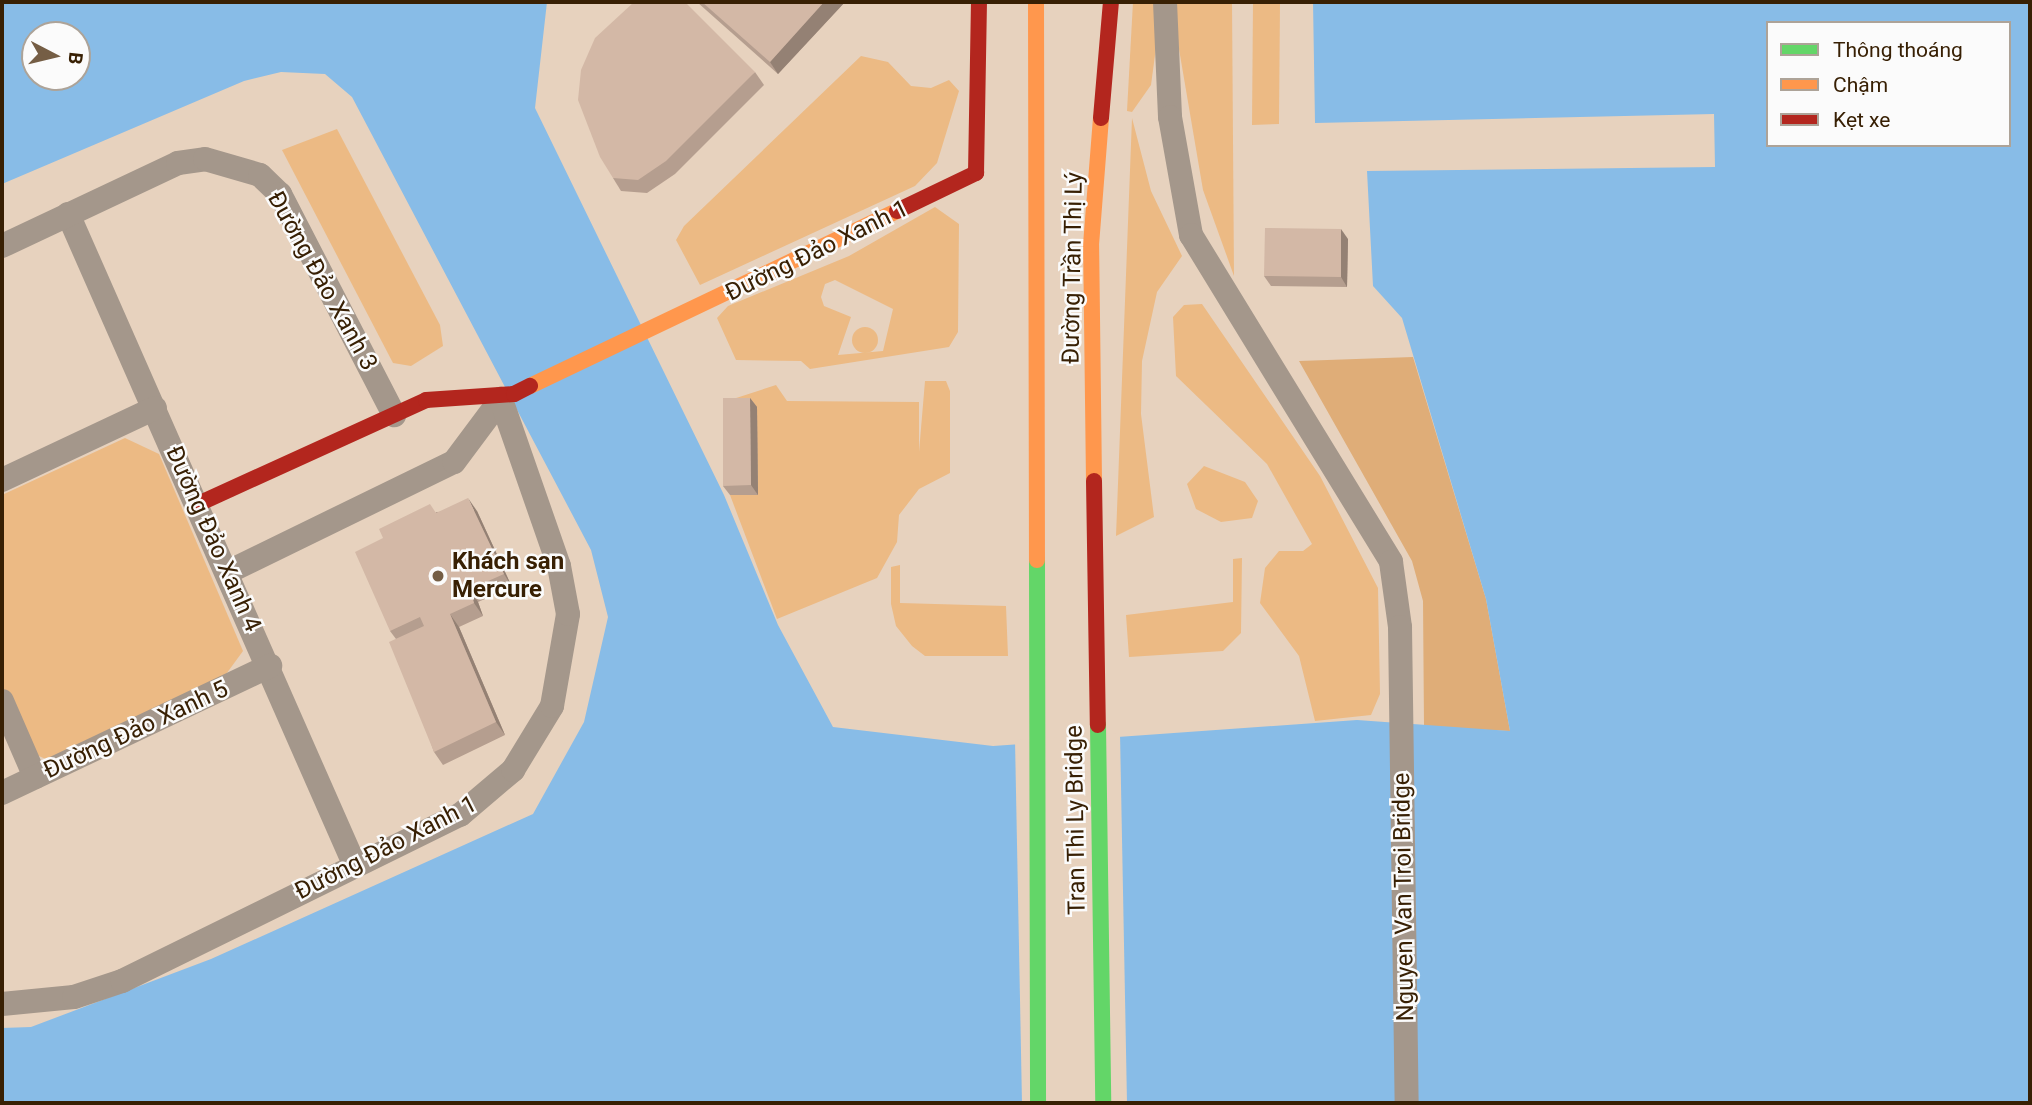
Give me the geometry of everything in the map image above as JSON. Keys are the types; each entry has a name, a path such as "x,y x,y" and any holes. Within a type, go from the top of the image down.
{"main road":[{"name":"Đường Đảo Xanh 1","path":"198,504 426,400 508,397 976,173 979,2"},
{"name":"Đường Trần Thị Lý","path":"1033,537 1036,2"},
{"name":"Đường Trần Thị Lý","path":"1094,536 1091,245 1111,2"},
{"path":"1083,99 1091,245"},
{"path":"1034,253 1055,112"},
{"name":"Tran Thi Ly Bridge","path":"1094,536 1103,1103"},
{"name":"Tran Thi Ly Bridge","path":"1033,537 1038,1103"}],"street":[{"name":"Nguyen Van Troi Bridge","path":"1165,2 1170,117 1191,235 1391,562 1400,691 1407,1103"},
{"name":"Đường Đảo Xanh 3","path":"2,246 178,163 205,159 260,175 280,194 394,415"},
{"name":"Đường Đảo Xanh 4","path":"68,214 270,666 355,866"},
{"name":"Đường Đảo Xanh 1","path":"228,572 454,462 508,397"},
{"name":"Đường Đảo Xanh 1","path":"2,1004 100,991 480,803 528,750 559,686 567,638 565,588 508,397"},
{"path":"2,480 155,408"},
{"name":"Đường Đảo Xanh 5","path":"2,793 270,666"},
{"path":"2,701 35,777"}],"shaded area":[{"path":"1133,2 1161,2 1161,10 1151,85 1132,112 1127,111"},
{"path":"1171,2 1232,2 1234,276 1203,190"},
{"path":"1253,2 1280,2 1279,124 1252,125"},
{"path":"861,56 888,62 911,86 931,88 949,80 959,91 937,163 915,186 700,285 676,240 684,226"},
{"path":"1132,118 1151,191 1182,256 1157,292 1142,361 1141,414 1154,517 1116,536"},
{"path":"337,129 440,325 443,346 411,366 393,363 282,150"},
{"path":"935,207 959,224 958,332 949,347 810,369 801,361 736,360 717,318 728,306 849,256","holes":["835,280 893,309 883,351 838,355 851,317 824,306 821,297 825,284"]},
{"path":"1202,304 1320,476 1378,588 1380,694 1371,715 1315,721 1299,656 1260,603 1265,568 1279,551 1303,551 1312,544 1267,464 1176,376 1173,317 1184,305"},
{"path":"865,327 874,331 878,340 874,349 865,353 856,349 852,340 856,331"},
{"path":"1413,357 1486,599 1510,731 1424,727 1423,601 1412,561 1299,361"},
{"path":"925,381 946,381 950,391 950,473 919,489 899,515 897,542 877,578 777,619 730,495 730,400 776,385 787,401 919,402 919,452"},
{"path":"125,438 159,454 243,651 224,677 48,760 32,753 2,701 2,495"},
{"path":"1204,466 1245,482 1258,501 1252,518 1221,522 1196,509 1187,484"},
{"path":"1242,558 1241,633 1223,651 1129,657 1126,615 1233,602 1233,559"},
{"path":"900,565 900,603 1006,606 1008,656 925,656 912,646 896,626 891,604 891,567"}],"water":[{"path":"2,2 547,2 535,108 724,495 778,625 833,727 993,746 1357,720 1510,731 1486,599 1402,318 1373,286 1367,171 1715,167 1714,114 1315,123 1313,2 2030,2 2030,1103 2,1103 2,1028 31,1027 211,959 533,814 584,722 608,617 591,550 352,97 325,74 281,72 244,81 2,184"}],"pier":[{"path":"1120,733 1127,1103 1022,1103 1015,740"}],"building":[{"path":"634,2 685,2 755,72 666,161 638,180 613,178 600,157 578,100 581,70 595,38"},
{"path":"702,2 824,2 770,62"},
{"path":"1265,228 1341,229 1341,277 1264,276"},
{"path":"723,398 750,398 751,485 723,486"},
{"path":"468,498 504,574 470,589 474,603 450,614 496,722 434,752 389,642 424,626 420,617 390,631 355,552 383,538 379,529 430,504 436,513"}],"traffic: fast":[{"path":"1037,560 1038,1103"},
{"path":"1098,725 1103,1103"}],"traffic: slow":[{"path":"1036,2 1037,560"},
{"path":"1094,481 1091,245 1101,118"},
{"path":"530,386 897,211"}],"traffic: jam":[{"path":"897,211 976,173 979,2"},
{"path":"1101,118 1111,2"},
{"path":"198,504 426,400 514,394 530,386"},
{"path":"1094,481 1098,725"}],"place":[{"name":"Khách sạn Mercure","path":"438,576"}]}
